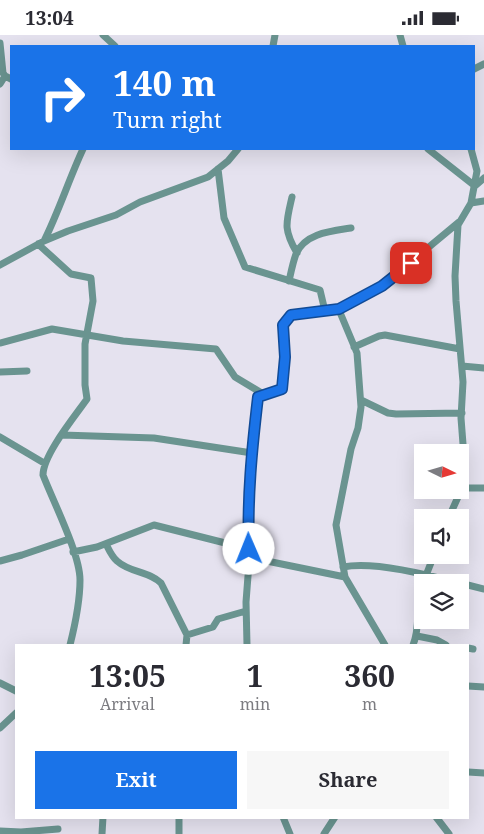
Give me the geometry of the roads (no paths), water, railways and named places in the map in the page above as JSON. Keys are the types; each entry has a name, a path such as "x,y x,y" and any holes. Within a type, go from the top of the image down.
{"street":[{"path":"103,35 114,45"},
{"path":"0,43 8,77 0,84"},
{"path":"41,242 57,214 64,191 83,150"},
{"path":"0,265 41,242 116,215 140,202 208,177 228,161 237,150"},
{"path":"429,150 474,186"},
{"path":"247,644 248,507 258,397 282,389 285,357 283,325 291,315 339,309 382,286 459,222 471,203 477,171 471,150"},
{"path":"218,169 224,219 244,267 320,290 325,311"},
{"path":"474,186 484,178"},
{"path":"292,197 286,230 297,253"},
{"path":"471,203 484,201"},
{"path":"459,222 455,276 462,366 463,444"},
{"path":"288,281 297,253 301,247 320,233 351,228"},
{"path":"41,242 71,274 90,278 93,301 86,335 85,385 87,399 44,463 43,475 74,552 80,581 70,644"},
{"path":"339,309 357,353 361,407 336,525 345,577 384,644"},
{"path":"0,343 52,329 123,341 216,349 235,377 265,395"},
{"path":"354,347 385,335 460,349"},
{"path":"462,366 484,368"},
{"path":"0,372 27,371"},
{"path":"361,400 396,415 462,413"},
{"path":"62,435 154,438 252,453"},
{"path":"0,437 44,463"},
{"path":"469,489 484,488"},
{"path":"74,552 106,544 154,525 249,549 262,560 345,577"},
{"path":"0,561 69,539"},
{"path":"106,544 116,561 128,568 155,578 161,583 187,635 186,644"},
{"path":"343,567 360,565 426,574 430,564"},
{"path":"469,585 484,589"},
{"path":"187,635 214,627 218,619 246,611"},
{"path":"413,644 416,629"},
{"path":"416,636 437,640 444,644"},
{"path":"0,683 15,690"},
{"path":"469,686 484,687"},
{"path":"0,728 15,714"},
{"path":"469,772 484,773"},
{"path":"102,834 104,819"},
{"path":"179,819 179,834"},
{"path":"284,819 290,834"},
{"path":"324,834 334,819"},
{"path":"437,819 448,834"},
{"path":"0,831 21,832 58,829"}]}
